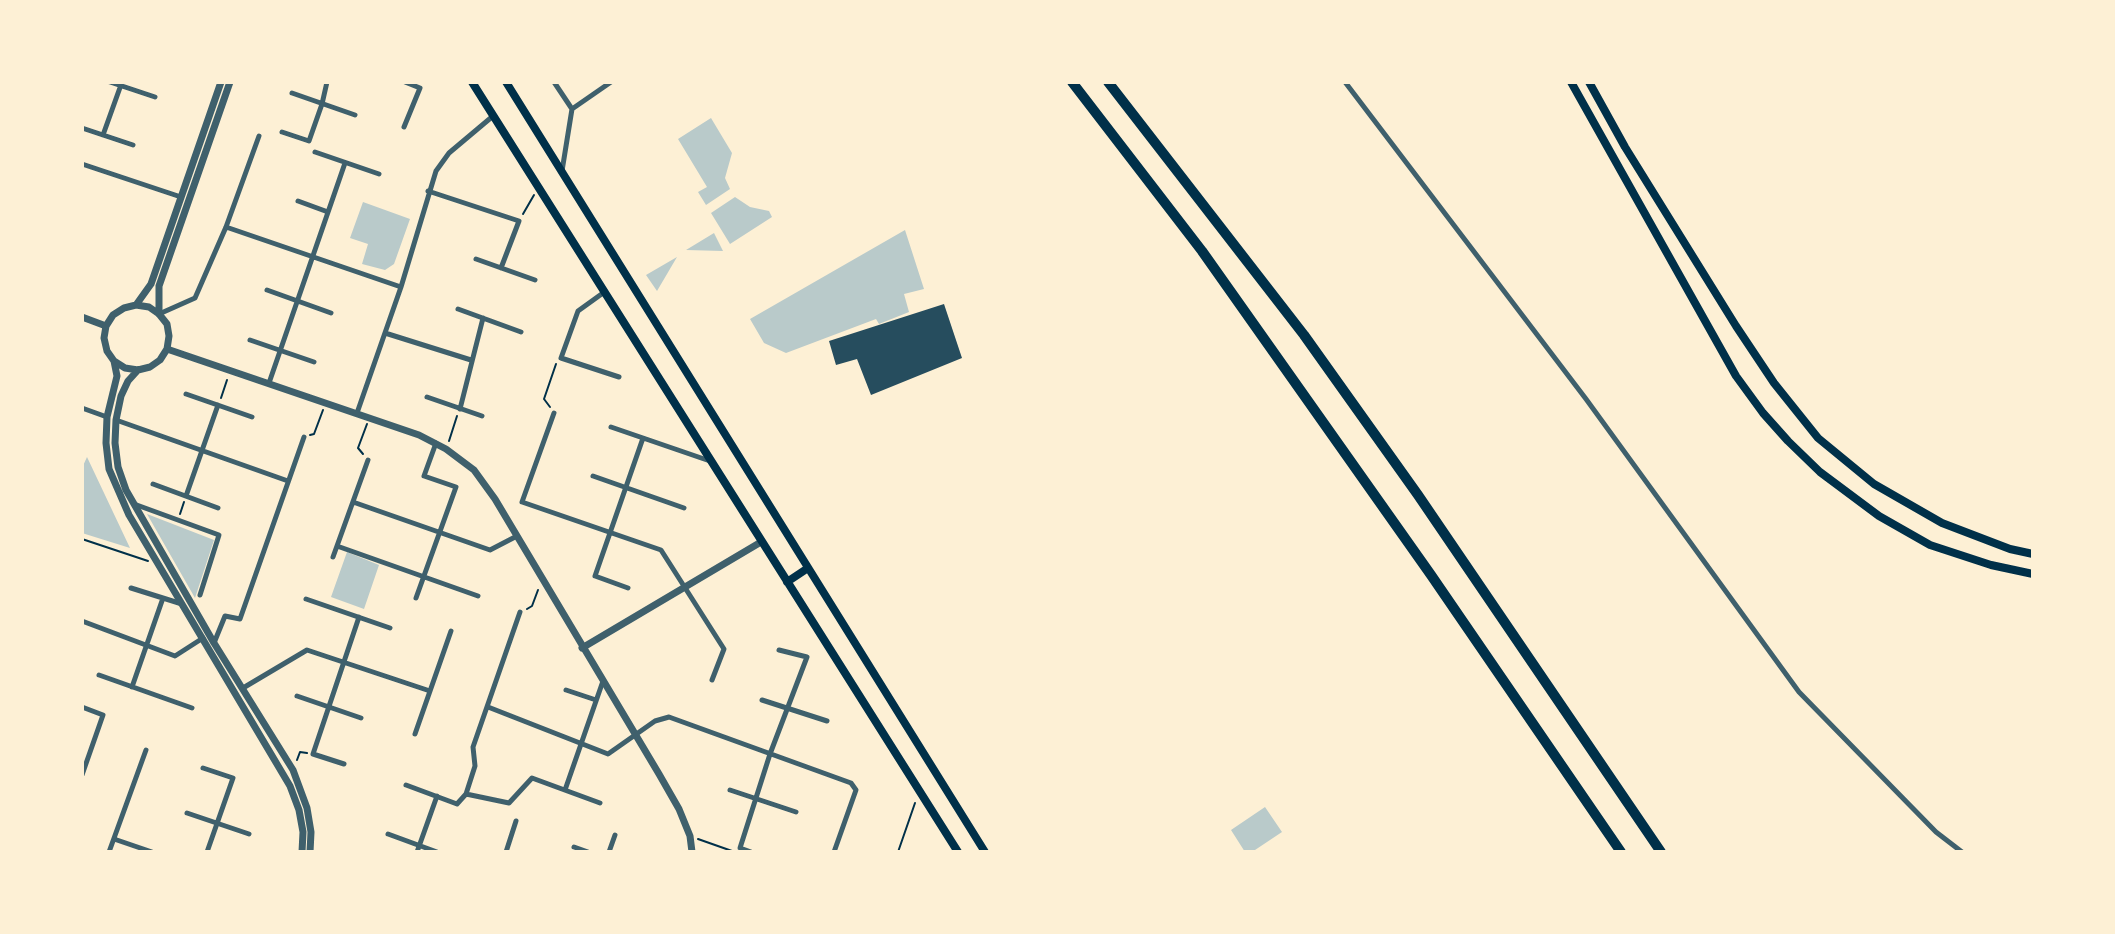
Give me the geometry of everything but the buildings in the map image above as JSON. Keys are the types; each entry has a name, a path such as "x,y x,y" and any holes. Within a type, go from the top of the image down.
{"highway":[{"path":"1072,82 1202,251 1432,575 1621,852"},
{"path":"1108,82 1304,335 1418,495 1661,852"}],"main road":[{"path":"472,82 958,852"},
{"path":"506,82 985,852"},
{"path":"1571,82 1735,376 1788,441 1820,472 1879,516 1930,545 1991,565 2033,574"},
{"path":"1590,82 1625,148 1736,326 1774,383 1818,438 1874,484 1942,523 2010,550 2033,554"},
{"path":"787,582 808,568"}],"street":[{"path":"110,82 155,97"},
{"path":"159,314 159,286 221,82"},
{"path":"136,305 150,285 230,82"},
{"path":"282,132 309,141 323,104 327,82"},
{"path":"404,127 420,88 405,82"},
{"path":"554,82 572,109 562,172"},
{"path":"572,109 611,82"},
{"path":"1345,82 1587,399 1800,692 1936,832 1962,852"},
{"path":"103,135 121,84"},
{"path":"292,93 355,115"},
{"path":"357,413 401,287 436,171 449,153 493,116"},
{"path":"82,128 133,145"},
{"path":"159,314 195,298 226,227 259,136"},
{"path":"315,152 379,174"},
{"path":"269,383 345,163"},
{"path":"82,164 185,199"},
{"path":"428,191 519,221 500,268"},
{"path":"298,201 328,212"},
{"path":"226,227 401,287"},
{"path":"476,259 536,280"},
{"path":"267,290 331,313"},
{"path":"603,293 578,311 561,358 619,377"},
{"path":"136,305 149,307 159,314 167,324 170,336 167,349 160,360 150,367 138,370 125,368 114,361 107,351 104,338 106,326 113,315 124,307 136,305"},
{"path":"458,309 521,332"},
{"path":"82,317 106,326"},
{"path":"460,409 483,318"},
{"path":"385,333 471,360"},
{"path":"250,340 314,362"},
{"path":"167,349 419,435 446,449 474,470 495,499 679,809 690,836 692,852"},
{"path":"114,361 117,376 107,417 109,469 129,515 290,786 299,810 303,832 302,852"},
{"path":"138,370 124,389 116,420 118,467 131,503 293,770 307,808 311,832 310,852"},
{"path":"186,394 252,417"},
{"path":"427,397 482,416"},
{"path":"186,496 218,405"},
{"path":"82,408 107,417"},
{"path":"554,413 523,502 661,550 724,649 712,680"},
{"path":"116,420 288,481"},
{"path":"611,427 710,461"},
{"path":"214,643 225,616 240,619 304,438"},
{"path":"628,588 595,576 643,438"},
{"path":"416,598 456,487 424,476 436,443"},
{"path":"334,557 368,460"},
{"path":"593,475 684,508"},
{"path":"153,484 218,508"},
{"path":"354,502 490,550 517,536"},
{"path":"131,503 219,535 200,595"},
{"path":"582,648 761,542"},
{"path":"337,547 478,596"},
{"path":"131,588 183,604"},
{"path":"132,687 163,598"},
{"path":"306,598 390,628"},
{"path":"406,785 457,804 466,794 475,766 473,747 520,612"},
{"path":"344,764 313,754 359,617"},
{"path":"82,621 175,656 203,638"},
{"path":"415,734 451,631"},
{"path":"243,688 307,650 430,691"},
{"path":"751,852 737,850 807,657 779,650"},
{"path":"99,675 192,709"},
{"path":"565,790 603,681"},
{"path":"566,690 596,700"},
{"path":"297,696 360,718"},
{"path":"762,700 827,722"},
{"path":"82,707 103,715 82,775"},
{"path":"488,707 608,754 656,721 669,717 854,786 856,790 834,852"},
{"path":"109,852 146,750"},
{"path":"203,768 233,778 207,852"},
{"path":"466,794 509,803 532,778 600,803"},
{"path":"730,790 796,812"},
{"path":"418,848 437,796"},
{"path":"187,813 249,834"},
{"path":"506,852 516,821"},
{"path":"388,834 418,848 438,852"},
{"path":"609,852 615,835"},
{"path":"114,839 152,852"},
{"path":"574,847 588,852"}],"path":[{"path":"519,221 538,189"},
{"path":"554,413 544,399 556,364 561,358"},
{"path":"218,405 230,370"},
{"path":"304,438 314,434 326,403"},
{"path":"446,449 460,409"},
{"path":"368,460 358,448 369,417"},
{"path":"178,521 186,496"},
{"path":"82,540 159,565"},
{"path":"520,612 532,606 542,580"},
{"path":"293,770 300,752 313,754"},
{"path":"898,852 919,792"},
{"path":"690,836 737,850"}],"shaded area":[{"path":"711,118 732,153 725,178 730,189 706,205 698,192 707,187 678,139"},
{"path":"735,197 750,207 769,211 772,217 730,244 711,213"},
{"path":"363,202 410,219 394,264 385,270 362,264 368,244 350,238"},
{"path":"905,230 924,289 904,294 909,312 879,324 876,319 786,353 764,343 750,319"},
{"path":"714,233 723,251 686,250"},
{"path":"677,257 657,291 646,275"},
{"path":"87,457 130,548 82,533 82,468"},
{"path":"147,514 214,540 195,598"},
{"path":"347,552 379,565 364,609 331,597"},
{"path":"1265,807 1282,832 1252,852 1245,852 1231,830"}]}
